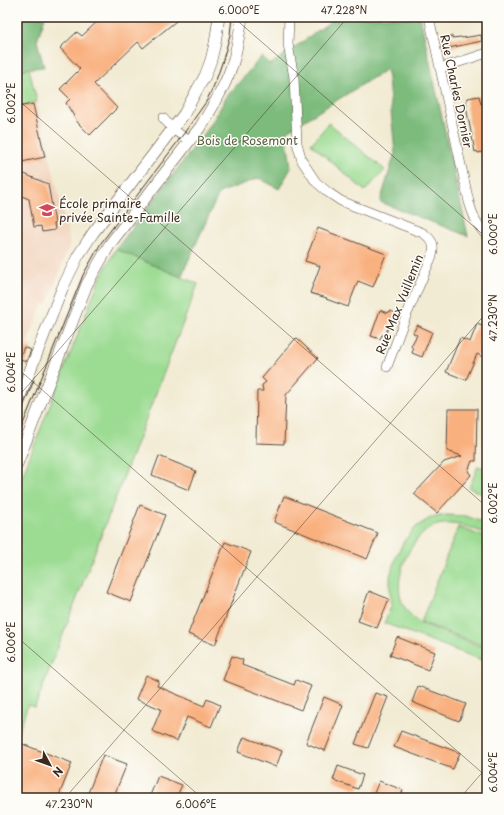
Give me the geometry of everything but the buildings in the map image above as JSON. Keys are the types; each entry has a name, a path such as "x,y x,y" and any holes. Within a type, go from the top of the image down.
{"main road":[{"path":"17,404 62,289 78,256 93,233 190,104 205,76 211,60 219,17"},
{"path":"17,464 87,284 110,244 201,126 211,110 225,83 234,60 242,17"}],"street":[{"name":"Rue Max Vuillemin","path":"289,17 288,44 294,78 297,143 305,166 316,182 341,201 423,233 429,237 433,245 434,250 432,256 404,321 387,367"},
{"name":"Rue Charles Dornier","path":"429,17 462,173 475,220 487,236"},
{"path":"440,68 487,53"},
{"path":"163,118 189,141"}],"shaded area":[{"path":"37,102 70,243 47,305 43,304 27,344 32,347 17,386 17,107"}],"green space":[{"path":"17,17 45,17 37,41 44,67 17,70"},
{"name":"Bois de Rosemont","path":"331,17 420,17 468,236 380,202 395,153 387,69 286,132 291,168 279,189 259,178 219,193 181,277 116,249 210,126 227,96 262,56 270,65 334,19"},
{"path":"29,68 37,102 17,107 17,70"},
{"path":"329,123 385,170 365,191 311,144"},
{"path":"116,249 198,284 35,707 28,705 17,735 17,489 100,278"},
{"path":"478,466 487,469 487,496 469,488"},
{"path":"446,515 466,516 487,524 487,534 462,526 443,524 436,525 421,535 409,552 401,572 399,583 402,602 408,612 421,623 487,649 487,662 384,623 392,604 390,576 396,557 404,541 416,527 430,518"},
{"path":"458,527 487,538 487,647 421,622"}],"tram line":[{"path":"17,439 83,275 101,243 206,102 222,63 230,35 232,17"},
{"path":"17,422 34,380"}],"place":[{"name":"École primaire privée Sainte-Famille","path":"47,210"}]}
